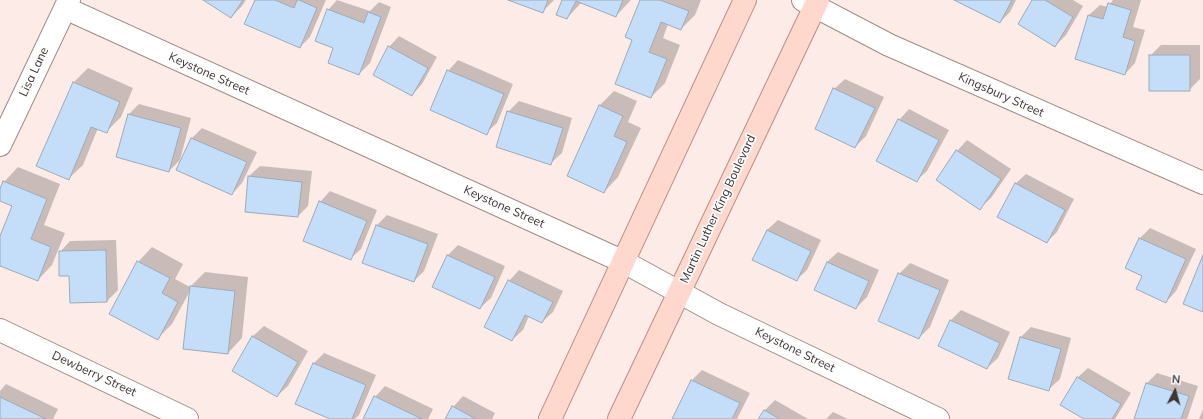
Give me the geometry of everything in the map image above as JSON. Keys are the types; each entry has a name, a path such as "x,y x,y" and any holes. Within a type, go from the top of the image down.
{"main road":[{"path":"550,419 745,0"},
{"name":"Martin Luther King Boulevard","path":"619,419 812,2"}],"street":[{"name":"Kingsbury Street","path":"812,2 889,45 1203,183"},
{"name":"Keystone Street","path":"67,4 624,262 719,314 938,419"},
{"name":"Lisa Lane","path":"0,144 67,4"},
{"name":"Dewberry Street","path":"0,330 187,419"}],"building":[{"path":"203,0 243,0 231,18"},
{"path":"255,0 275,0 294,8 297,0 299,0 317,8 300,48 244,24"},
{"path":"508,0 548,0 543,13"},
{"path":"562,0 623,0 616,17 576,1 567,19 556,15"},
{"path":"640,0 660,0 689,11 681,30 661,22 649,52 667,59 651,98 615,84 632,40 625,37"},
{"path":"954,0 1012,0 1000,23"},
{"path":"1032,0 1045,0 1073,17 1055,47 1018,24"},
{"path":"1108,3 1131,10 1123,37 1135,41 1125,75 1075,59 1088,15 1103,19"},
{"path":"327,9 364,23 368,12 381,17 359,75 328,63 333,48 315,41"},
{"path":"388,46 428,68 412,96 373,75"},
{"path":"1149,55 1190,55 1190,91 1149,91"},
{"path":"447,70 504,94 487,135 430,110"},
{"path":"73,82 120,102 107,133 91,127 69,180 36,166"},
{"path":"833,88 875,108 855,148 815,129"},
{"path":"599,105 623,116 614,136 627,142 604,193 567,176"},
{"path":"507,111 563,128 551,165 496,147"},
{"path":"128,114 181,128 169,172 116,157"},
{"path":"898,119 939,140 917,182 876,161"},
{"path":"191,138 247,162 232,195 176,170"},
{"path":"956,150 1001,179 980,210 936,180"},
{"path":"248,176 302,182 298,217 245,212"},
{"path":"3,181 47,199 31,239 51,247 38,281 0,266 0,236 12,206 0,201 0,189"},
{"path":"1015,183 1065,210 1047,243 997,217"},
{"path":"319,201 367,221 351,260 303,241"},
{"path":"376,225 428,244 414,282 362,263"},
{"path":"767,230 811,251 797,281 752,260"},
{"path":"1139,238 1186,259 1166,303 1136,289 1142,276 1125,268"},
{"path":"106,250 107,302 70,303 69,276 59,276 59,251"},
{"path":"447,255 495,277 480,309 432,287"},
{"path":"1203,255 1203,312 1183,304"},
{"path":"137,261 170,278 162,293 178,302 158,340 109,314"},
{"path":"827,262 869,281 856,309 814,290"},
{"path":"898,273 940,290 919,339 878,321"},
{"path":"508,280 553,302 542,323 525,315 512,341 484,327"},
{"path":"190,286 235,291 228,354 183,349"},
{"path":"950,320 1000,343 987,369 938,346"},
{"path":"252,336 298,362 277,397 232,371"},
{"path":"1020,337 1061,349 1049,391 1008,379"},
{"path":"313,363 366,385 352,419 330,419 295,404"},
{"path":"1077,377 1121,404 1112,419 1084,419 1060,405"},
{"path":"691,380 740,403 732,419 672,419"},
{"path":"1146,383 1189,396 1181,419 1134,419"},
{"path":"374,396 422,419 363,419"},
{"path":"0,397 46,419 0,419"},
{"path":"452,406 476,419 445,419"},
{"path":"764,410 780,419 758,419"}]}
